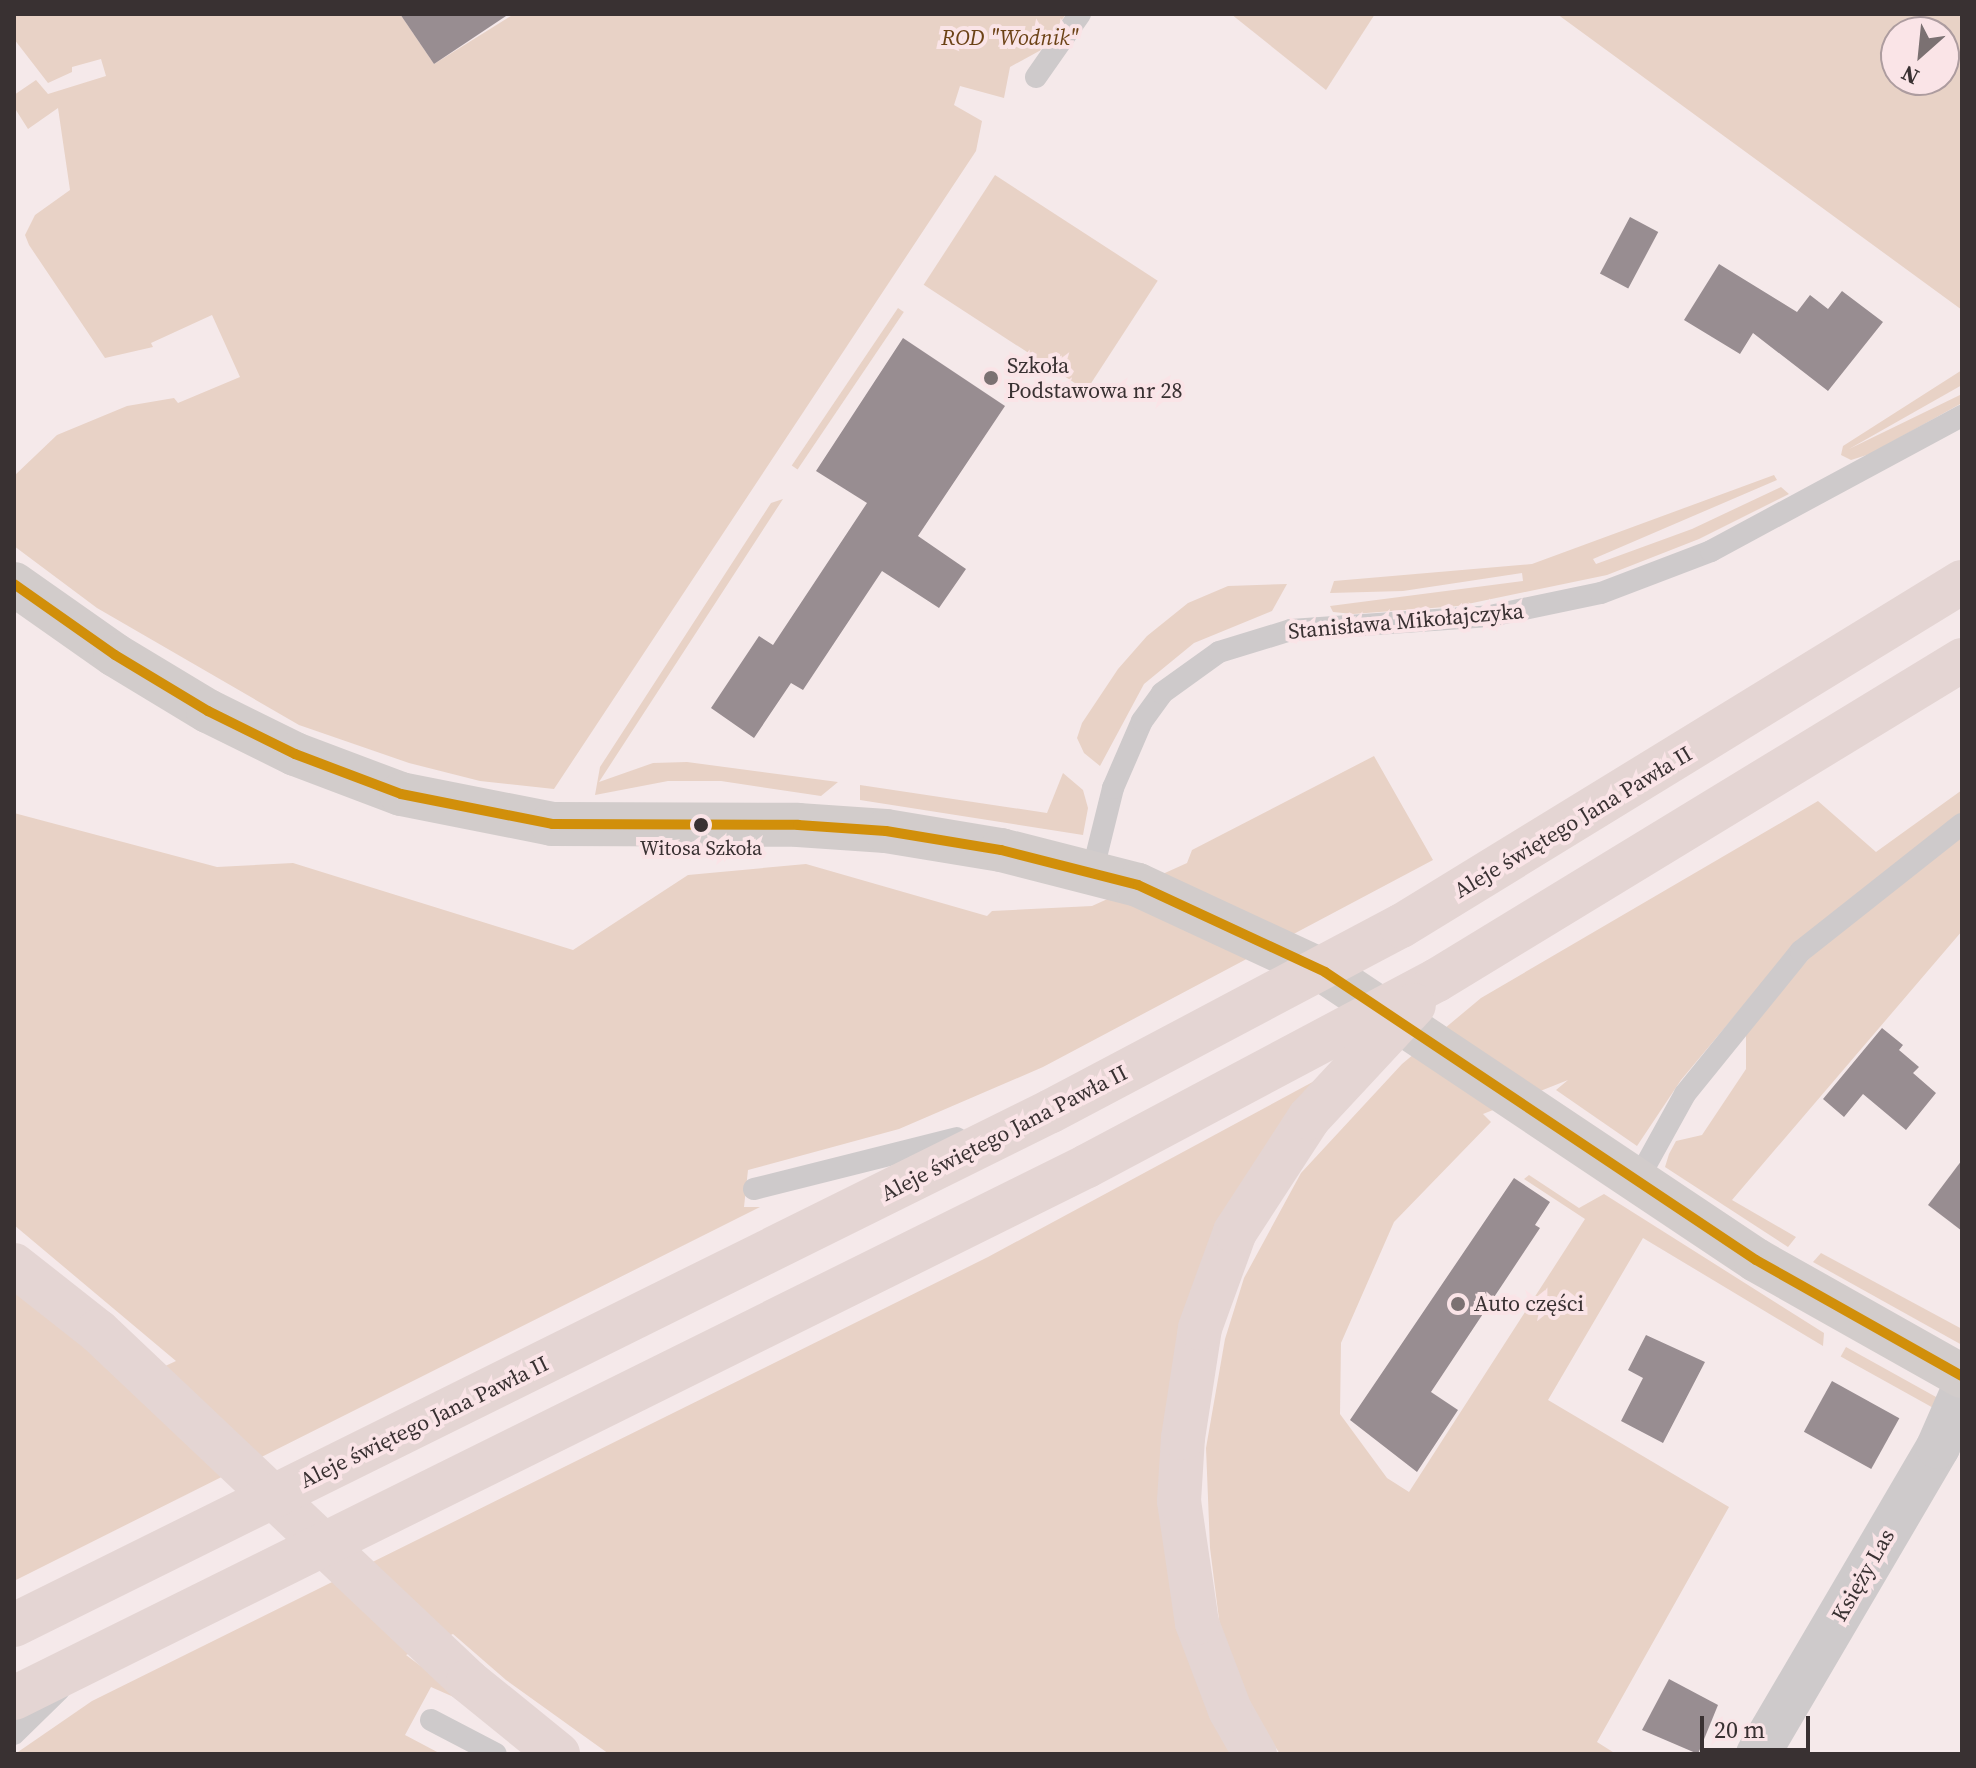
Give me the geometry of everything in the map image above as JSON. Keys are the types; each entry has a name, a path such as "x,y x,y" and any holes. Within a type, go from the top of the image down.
{"highway":[{"name":"Aleje świętego Jana Pawła II","path":"14,1625 1051,1111 1401,926 1962,582"},
{"path":"14,1698 1087,1166 1437,980 1962,660"},
{"path":"1255,1754 1230,1710 1197,1623 1179,1501 1183,1438 1200,1328 1235,1232 1309,1118 1437,980"},
{"path":"14,1265 98,1331 216,1439 468,1681 558,1754"}],"street":[{"path":"14,584 115,655 208,711 295,754 401,794 552,824 798,825 886,831 1001,850 1138,885 1313,965 1810,1294 1962,1376"},
{"name":"Księży Las","path":"1758,1754 1938,1447 1962,1392"}],"lane":[{"path":"1036,77 1080,14"},
{"name":"Stanisława Mikołajczyka","path":"1092,873 1113,788 1142,721 1162,693 1219,652 1291,630 1490,616 1601,593 1711,551 1962,416"},
{"path":"1637,1181 1685,1094 1801,951 1962,824"},
{"path":"754,1189 855,1168 1051,1111"},
{"path":"14,1734 87,1662"},
{"path":"431,1720 496,1754"}],"green space":[{"name":"ROD \"Wodnik\"","path":"14,14 400,14 434,64 514,14 1066,14 1041,50 1010,67 1004,98 960,86 954,105 982,121 976,151 554,789 480,781 409,763 299,725 97,608 14,546 14,476 57,435 127,406 174,398 178,403 240,377 212,315 151,343 153,347 105,358 29,245 25,235 35,215 70,190 58,108 28,129 14,107 14,95 36,80 48,94 106,76 101,59 72,67 72,72 48,83 14,39"},
{"path":"1231,14 1375,14 1326,90"},
{"path":"1557,14 1962,14 1962,310"},
{"path":"995,175 1158,281 1086,391 924,285"},
{"path":"898,308 904,312 798,469 792,466"},
{"path":"1962,370 1962,385 1849,449 1962,394 1962,403 1870,454 1851,460 1841,455 1843,446"},
{"path":"1774,475 1777,480 1593,559 1596,564 1692,529 1781,487 1789,494 1699,539 1607,575 1458,606 1353,614 1333,612 1330,606 1523,581 1522,573 1403,591 1330,593 1334,581 1532,564"},
{"path":"783,499 599,782 653,763 687,762 838,782 821,796 721,781 668,781 595,795 600,767 771,503"},
{"path":"1287,584 1272,611 1194,643 1144,684 1100,766 1084,753 1077,738 1082,723 1118,669 1147,636 1188,603 1228,586"},
{"path":"1374,756 1433,860 1043,1067 899,1129 748,1170 744,1207 760,1207 14,1581 14,1278 133,1381 176,1361 14,1225 14,813 217,867 293,863 573,950 688,875 806,864 987,916 992,911 1092,906 1187,863 1192,850"},
{"path":"1063,773 1083,790 1088,808 1083,835 860,800 860,785 1047,813"},
{"path":"1962,790 1962,815 1794,945 1681,1080 1637,1146 1556,1090 1568,1080 1483,1114 1491,1122 1394,1222 1341,1343 1340,1414 1387,1478 1409,1492 1585,1219 1524,1179 1529,1175 1579,1208 1604,1194 1824,1333 1823,1346 1643,1238 1548,1400 1729,1507 1597,1742 1616,1754 1280,1754 1257,1719 1221,1635 1210,1548 1206,1448 1225,1339 1244,1278 1301,1173 1402,1064 1481,998 1818,801 1876,852"},
{"path":"1962,835 1962,931 1732,1200 1796,1237 1788,1247 1665,1167 1669,1154 1676,1141 1702,1135 1746,1069 1746,1028 1782,986 1834,933"},
{"path":"1320,1078 1164,1441 1233,1754 609,1754 506,1680 453,1634 406,1655 474,1706 431,1687 405,1735 441,1754 15,1754 92,1701 988,1257"},
{"path":"1821,1253 1962,1329 1962,1345 1813,1262"},
{"path":"1846,1347 1938,1398 1933,1408 1841,1357"}],"building":[{"path":"400,14 509,14 434,64"},
{"path":"1630,217 1658,232 1628,289 1600,274"},
{"path":"1719,264 1797,312 1810,295 1828,309 1842,291 1883,322 1828,391 1753,333 1740,354 1684,320"},
{"path":"903,338 1005,406 918,536 966,569 939,608 882,571 803,690 791,683 754,738 711,708 759,636 773,645 867,503 816,471"},
{"path":"1882,1028 1903,1045 1899,1050 1919,1067 1913,1073 1936,1093 1906,1130 1863,1094 1844,1117 1823,1099"},
{"path":"1962,1160 1962,1231 1928,1205"},
{"name":"Auto części","path":"1514,1178 1550,1202 1535,1225 1540,1228 1431,1392 1458,1410 1417,1472 1350,1420"},
{"path":"1646,1335 1705,1362 1663,1443 1621,1421 1643,1378 1628,1370"},
{"path":"1832,1381 1899,1418 1871,1469 1804,1432"},
{"path":"1669,1679 1718,1705 1698,1754 1642,1730"}],"transit line":[{"path":"14,584 115,655 208,711 295,754 401,794 552,824 798,825 886,831 1001,850 1138,885 1325,972 1756,1260 1962,1376"}],"place":[{"name":"Szkoła Podstawowa nr 28","path":"991,378"},
{"name":"Witosa Szkoła","path":"701,825"},
{"name":"Auto części","path":"1458,1304"}]}
